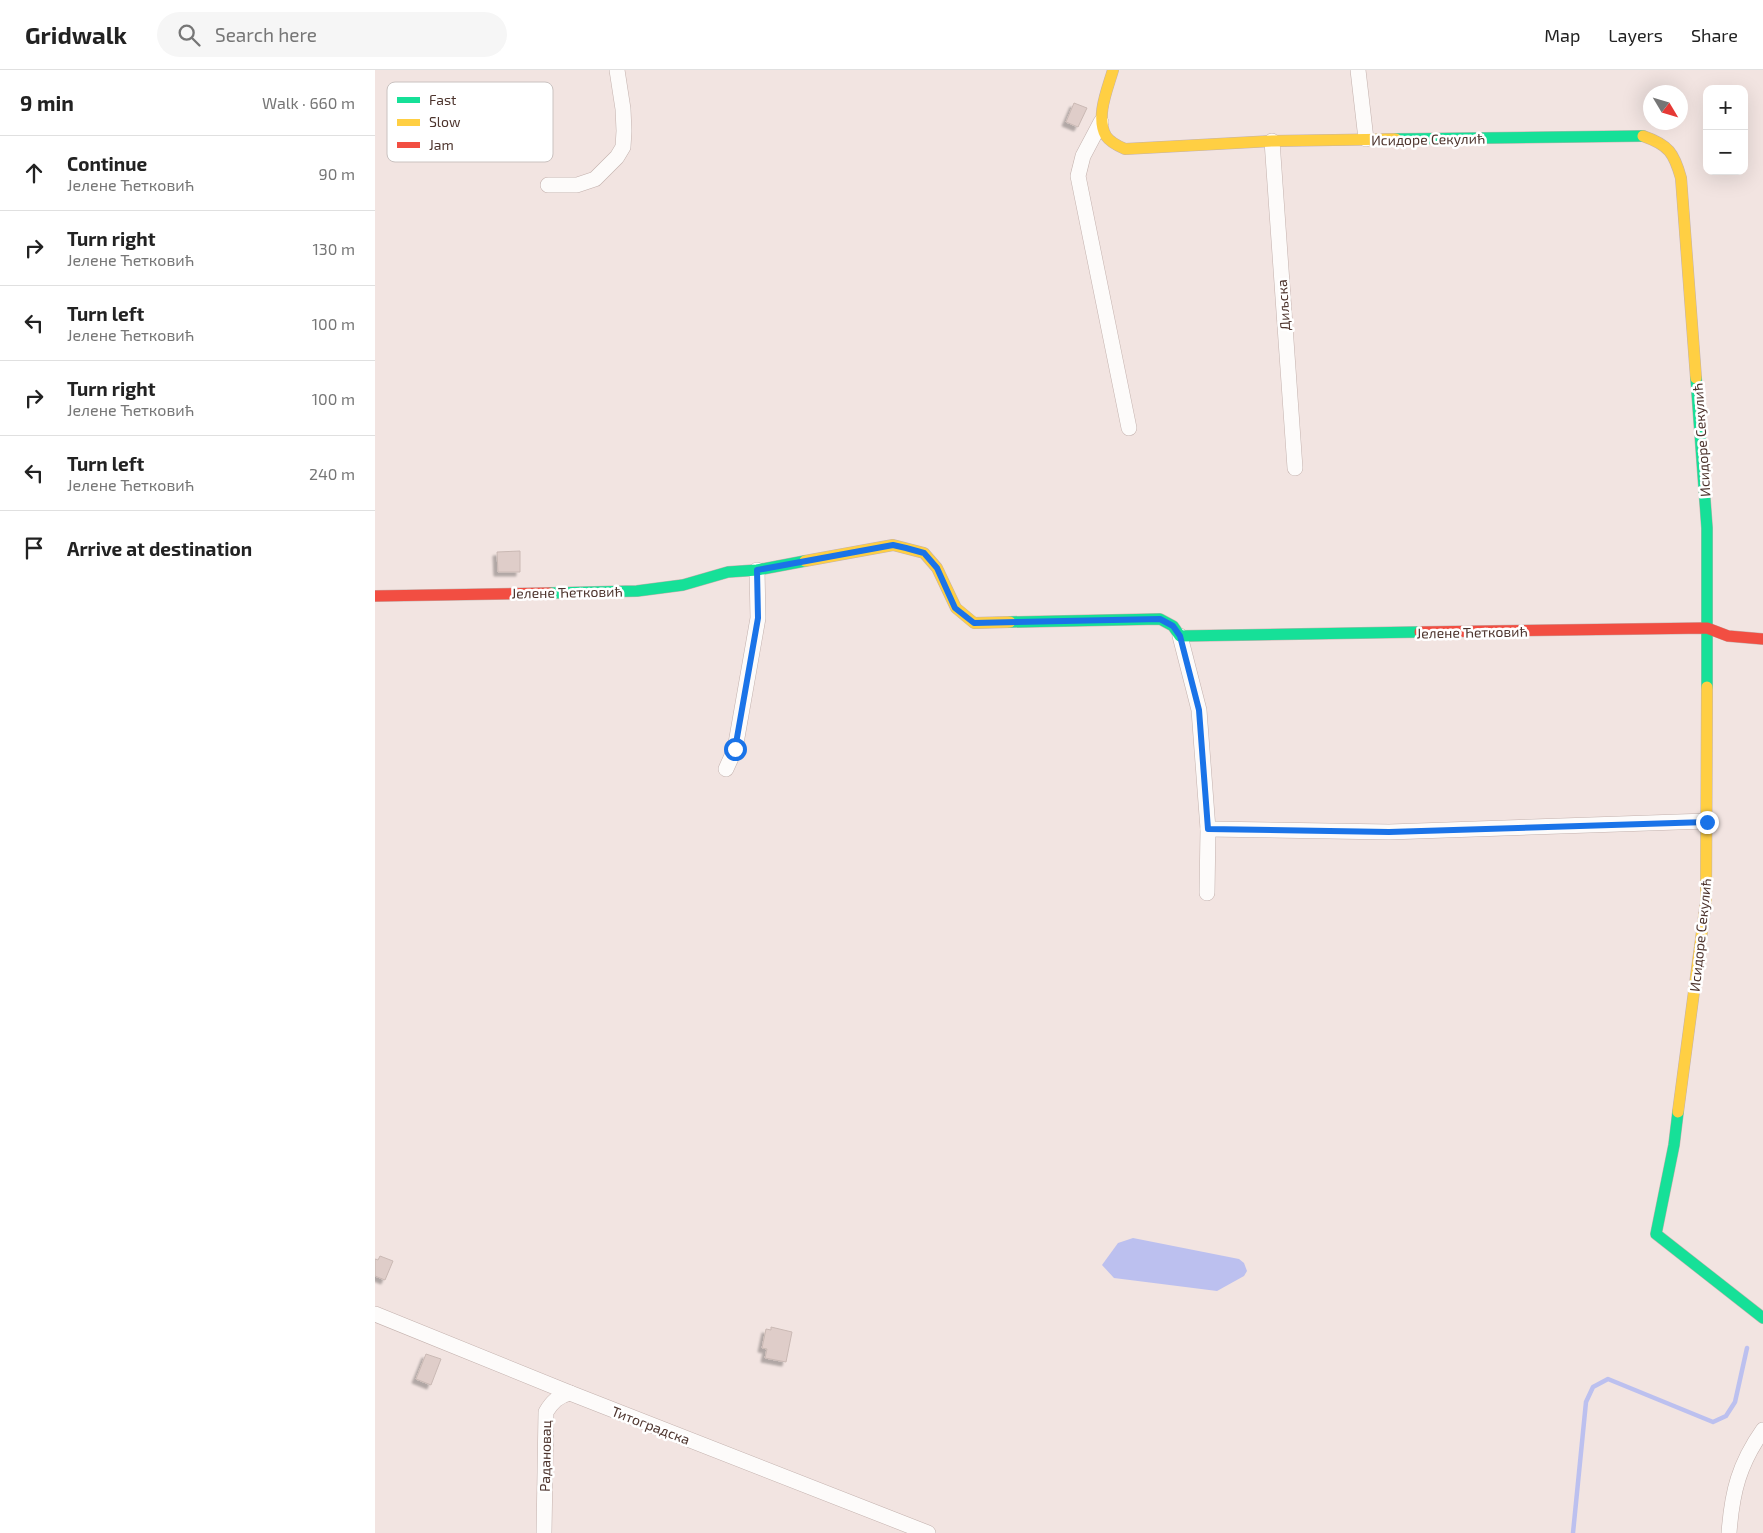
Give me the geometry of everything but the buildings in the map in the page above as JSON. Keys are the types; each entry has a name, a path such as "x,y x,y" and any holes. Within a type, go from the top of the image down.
{"street":[{"path":"548,185 577,186 595,179 617,157 623,148 625,131 617,70"},
{"path":"1113,70 1101,122 1083,156 1078,176 1129,428"},
{"path":"1358,70 1366,139"},
{"name":"Исидоре Секулић","path":"1101,122 1105,135 1113,143 1125,149 1272,141 1642,136 1665,145 1675,155 1681,178 1707,528 1706,901 1674,1144 1656,1234 1763,1318"},
{"name":"Диљска","path":"1272,141 1295,468"},
{"name":"Јелене Ћетковић","path":"375,596 637,591 683,585 727,572 757,570 893,545 924,553 937,568 955,608 974,623 1160,619 1173,626 1180,636 1707,628 1728,636 1763,639"},
{"path":"726,769 735,749 758,618 757,570"},
{"path":"1180,636 1199,710 1208,829 1207,893"},
{"path":"1208,829 1389,832 1707,822"},
{"name":"Титоградска","path":"375,1314 570,1393 928,1533"},
{"name":"Радановац","path":"544,1533 546,1412 560,1395 570,1393"},
{"path":"1729,1533 1730,1513 1738,1474 1763,1430"}],"water":[{"path":"1133,1238 1239,1259 1244,1263 1247,1271 1244,1276 1217,1291 1114,1278 1102,1265 1118,1243"}],"waterway":[{"path":"1573,1533 1586,1402 1593,1387 1608,1379 1713,1422 1726,1416 1735,1402 1747,1348"}],"traffic: fast":[{"path":"1396,139 1643,136"},
{"path":"1696,378 1707,528 1707,687"},
{"path":"550,593 637,591 683,585 728,572 757,570 805,561"},
{"path":"1010,622 1160,619 1173,626 1180,636 1420,632"},
{"path":"1678,1112 1674,1145 1656,1234 1763,1318"}],"traffic: slow":[{"path":"1113,70 1103,103 1103,128 1110,140 1125,149 1272,141 1396,139"},
{"path":"1643,136 1659,143 1669,151 1676,162 1681,178 1696,378"},
{"path":"805,561 893,545 924,553 937,568 956,608 974,623 1010,622"},
{"path":"1678,1112 1706,901 1707,687"}],"traffic: jam":[{"path":"375,596 550,593"},
{"path":"1420,632 1707,628 1728,636 1763,639"}],"route":[{"path":"735,749 758,618 757,570 893,545 924,553 937,568 955,608 974,623 1000,624 1160,619 1173,626 1180,636 1199,710 1208,829 1389,832 1707,822"}]}
